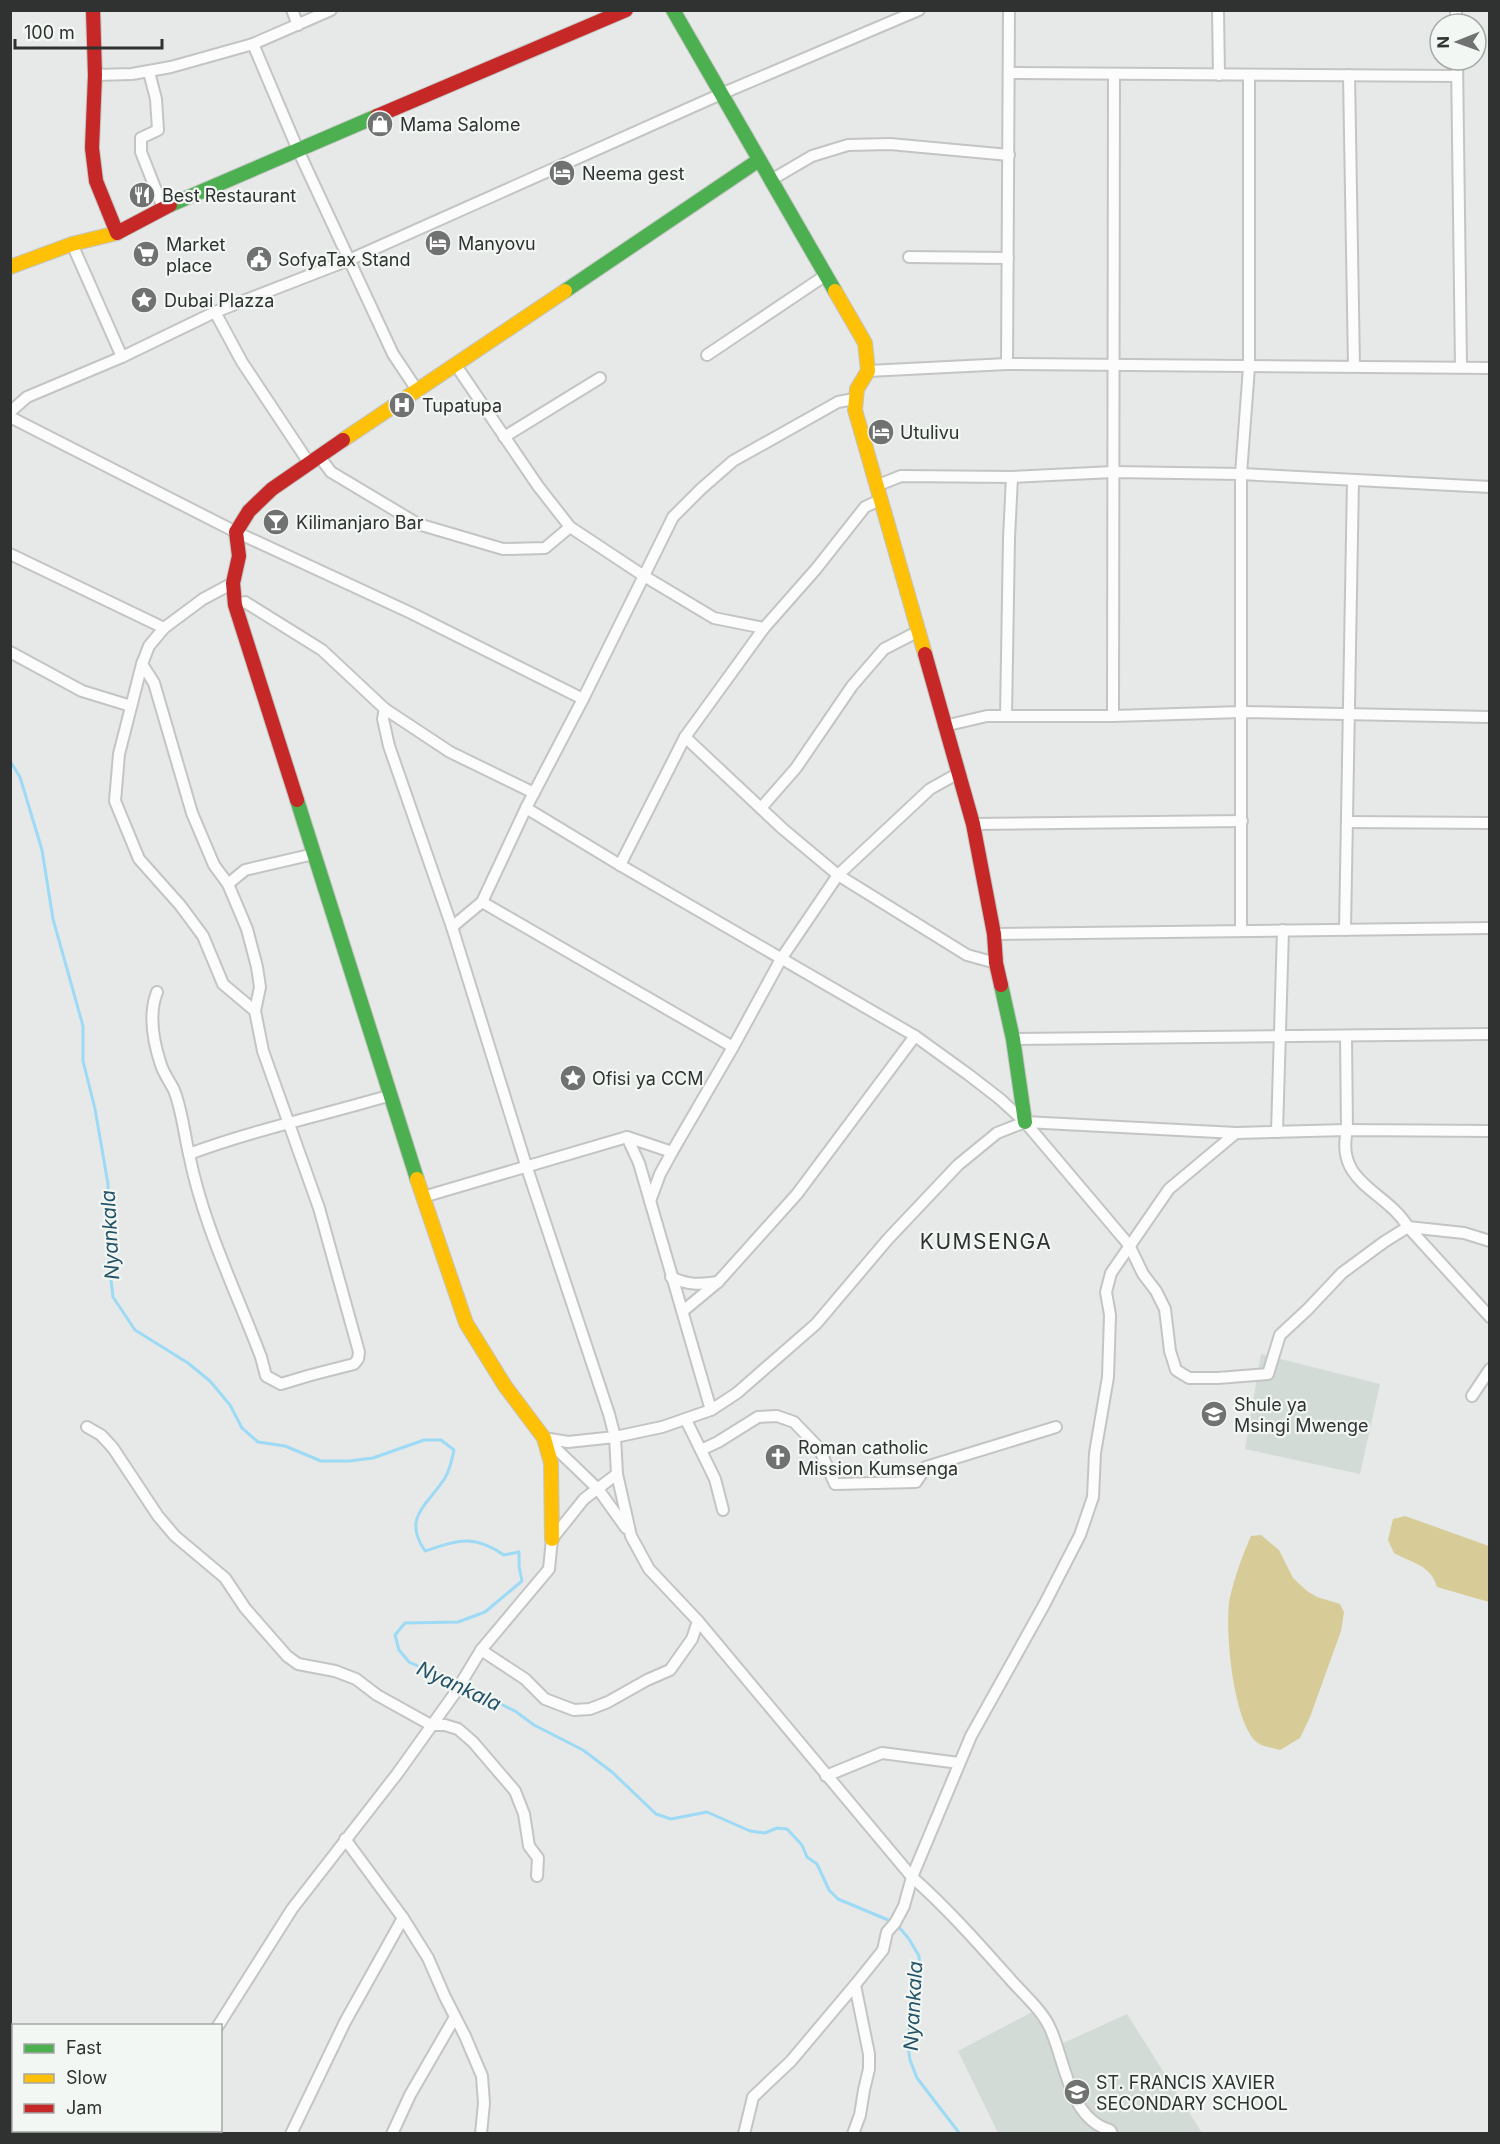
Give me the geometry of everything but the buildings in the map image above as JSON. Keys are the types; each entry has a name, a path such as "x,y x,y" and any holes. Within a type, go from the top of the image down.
{"main road":[{"path":"93,10 92,148 96,181 117,233"},
{"path":"10,267 72,244 117,233 163,208 626,10"},
{"path":"673,10 865,343 868,371 859,382 854,399 855,410 973,824 994,934 996,963 1013,1039 1024,1122"},
{"path":"552,1539 551,1463 544,1438 505,1386 466,1323 423,1197 236,605 233,583 239,556 237,532 249,511 272,489 759,159"}],"street":[{"path":"292,10 298,25"},
{"path":"94,75 132,75 149,72 254,44 331,10"},
{"path":"10,412 27,397 122,357 216,312 349,260 721,94 919,10"},
{"path":"1006,364 1009,10"},
{"path":"1218,10 1219,75"},
{"path":"254,44 298,150 393,354 417,390"},
{"path":"149,72 156,99 158,130 141,138 141,152 163,208"},
{"path":"1457,72 1461,367"},
{"path":"1010,73 1457,76"},
{"path":"1113,716 1114,74"},
{"path":"1241,931 1241,474 1249,366 1249,75"},
{"path":"1348,75 1354,366"},
{"path":"771,180 812,156 848,145 890,144 1009,156"},
{"path":"72,244 122,357"},
{"path":"909,257 1008,258"},
{"path":"707,355 826,275"},
{"path":"216,312 242,362 314,459 331,472 418,524 503,549 545,549 570,527"},
{"path":"455,364 538,486 570,527 644,576 714,618 764,628"},
{"path":"868,371 1006,364 1490,368"},
{"path":"504,437 600,378"},
{"path":"452,927 482,902 526,808 673,517 733,461 838,402 854,399"},
{"path":"10,417 237,532 411,613 583,699"},
{"path":"876,486 902,476 1012,477 1113,472 1241,474 1490,487"},
{"path":"1006,716 1008,550 1012,477"},
{"path":"1345,930 1353,480"},
{"path":"620,865 685,737 764,628 816,569 865,507 880,500"},
{"path":"10,554 164,628"},
{"path":"233,583 202,599 164,628 149,646 142,664 119,754 115,801 139,859 180,905 203,936 223,984 255,1011"},
{"path":"236,605 245,602 322,650 385,709 450,752 534,793"},
{"path":"761,808 796,768 852,686 884,649 917,632"},
{"path":"10,652 82,691 131,706"},
{"path":"142,664 154,683 192,813 214,865 228,884 247,929 260,987 255,1011 263,1050 319,1208 359,1353 354,1364 281,1384 266,1376 193,1177 174,1090 161,1066 151,1016 157,992"},
{"path":"385,709 382,719 389,746 452,927 526,1166 615,1437 617,1474 631,1536"},
{"path":"944,726 987,716 1113,716 1242,712 1348,716 1490,717"},
{"path":"685,737 761,808 838,875 967,955 996,963"},
{"path":"650,1201 660,1174 781,959 838,875 930,789 957,774"},
{"path":"526,808 915,1036 969,1075 1024,1122 1129,1245 1143,1274 1156,1291 1165,1309 1170,1351 1176,1370 1189,1378 1268,1374 1280,1335 1341,1273 1408,1227 1464,1233 1490,1241"},
{"path":"973,824 1242,821"},
{"path":"1347,822 1490,823"},
{"path":"228,884 245,870 314,854"},
{"path":"482,902 733,1047"},
{"path":"994,934 1490,928"},
{"path":"1277,1132 1283,930"},
{"path":"1013,1039 1490,1034"},
{"path":"683,1311 718,1282 797,1194 915,1036"},
{"path":"1346,1037 1347,1130 1343,1145 1346,1161 1356,1177 1375,1196 1400,1213 1408,1227 1490,1317"},
{"path":"189,1155 214,1145 391,1095"},
{"path":"544,1438 568,1442 615,1437 686,1420 711,1410 737,1393 816,1324 888,1239 958,1166 997,1133 1024,1122 1236,1133 1347,1130 1490,1131"},
{"path":"744,2133 753,2097 791,2061 883,1950 887,1932 904,1906 912,1877 971,1736 1075,1545 1093,1497 1095,1453 1108,1377 1110,1315 1106,1292 1111,1273 1169,1189 1236,1133"},
{"path":"423,1197 627,1137 672,1152"},
{"path":"627,1137 639,1163 711,1410"},
{"path":"671,1277 697,1285 718,1282"},
{"path":"1472,1396 1490,1369"},
{"path":"700,1450 718,1442 758,1417 777,1416 794,1422 819,1448 835,1484 916,1482 923,1468 1056,1427"},
{"path":"686,1420 715,1479 723,1510"},
{"path":"87,1427 101,1435 113,1448 158,1516 175,1536 225,1578 245,1608 287,1656 298,1664 335,1671 356,1679 377,1695 431,1725 446,1725 458,1729 473,1742 514,1791 524,1814 529,1846 538,1858 537,1876"},
{"path":"544,1438 598,1489 631,1536 649,1569 698,1621 912,1877 941,1903 1034,2005 1050,2026 1066,2080 1089,2119 1112,2133"},
{"path":"219,2024 292,1909 345,1839 363,1820 455,1693 481,1650 549,1569 552,1539 584,1499 617,1474"},
{"path":"481,1650 525,1679 545,1699 573,1710 590,1709 609,1702 647,1680 670,1670 692,1639 698,1621"},
{"path":"826,1776 882,1753 959,1763"},
{"path":"345,1839 403,1918 429,1958 482,2076 484,2103 481,2133"},
{"path":"291,2133 345,2022 403,1918"},
{"path":"853,2133 860,2115 869,2070 869,2054 855,1985"},
{"path":"392,2133 410,2095 455,2017"}],"shaded area":[{"path":"1261,1354 1380,1384 1360,1474 1245,1449"},
{"path":"1405,1516 1489,1546 1489,1602 1437,1587 1426,1569 1394,1553 1388,1540 1393,1519"},
{"path":"1261,1535 1279,1550 1293,1578 1307,1591 1317,1597 1340,1604 1344,1612 1341,1631 1310,1717 1300,1738 1280,1750 1258,1743 1249,1733 1242,1717 1232,1674 1228,1630 1230,1597 1239,1566 1251,1536"},
{"name":"ST. FRANCIS XAVIER SECONDARY SCHOOL","path":"1032,2012 1059,2045 1127,2014 1202,2133 998,2133 958,2051"}],"waterway":[{"name":"Nyankala","path":"10,761 20,777 42,850 53,919 83,1026 83,1061 95,1109 108,1184 109,1263 113,1297 135,1330 188,1363 210,1381 230,1405 242,1428 258,1442 285,1446 321,1461 373,1458 424,1440 441,1440 454,1450 447,1475 416,1520 416,1529 425,1551 466,1541 483,1544 504,1555 519,1552 522,1581 485,1612 458,1622 405,1623 395,1635 399,1650 409,1662 457,1684"},
{"name":"Nyankala","path":"464,1686 515,1711 534,1725 583,1750 612,1772 656,1814 671,1819 707,1812 750,1831 765,1833 777,1828 787,1829 802,1845 807,1857 817,1864 829,1890 838,1899 893,1922"},
{"name":"Nyankala","path":"898,1926 919,1956 920,1970 907,2039 910,2060 917,2078 960,2134"}],"traffic: fast":[{"path":"673,10 835,291"},
{"path":"170,205 377,116"},
{"path":"565,291 759,160"},
{"path":"297,800 417,1179"},
{"path":"1001,985 1013,1039 1025,1122"}],"traffic: slow":[{"path":"10,267 72,244 117,233"},
{"path":"343,440 565,291"},
{"path":"835,291 865,343 868,371 857,389 855,410 925,654"},
{"path":"417,1179 466,1323 505,1386 544,1438 551,1463 552,1539"}],"traffic: jam":[{"path":"93,10 95,75 92,148 96,181 117,233 170,205"},
{"path":"377,116 626,10"},
{"path":"297,800 235,605 233,583 239,556 236,532 249,511 272,489 343,440"},
{"path":"925,654 973,824 994,934 996,963 1001,985"}],"place":[{"name":"Mama Salome","path":"380,124"},
{"name":"Neema gest","path":"562,173"},
{"name":"Best Restaurant","path":"142,195"},
{"name":"Manyovu","path":"438,243"},
{"name":"Market place","path":"146,254"},
{"name":"SofyaTax Stand","path":"259,259"},
{"name":"Dubai Plazza","path":"144,300"},
{"name":"Tupatupa","path":"402,405"},
{"name":"Utulivu","path":"881,432"},
{"name":"Kilimanjaro Bar","path":"276,522"},
{"name":"Ofisi ya CCM","path":"573,1078"},
{"name":"Shule ya Msingi Mwenge","path":"1214,1414"},
{"name":"Roman catholic Mission Kumsenga","path":"778,1457"},
{"name":"ST. FRANCIS XAVIER SECONDARY SCHOOL","path":"1077,2092"}],"district":[{"name":"KUMSENGA","path":"986,1241"}]}
